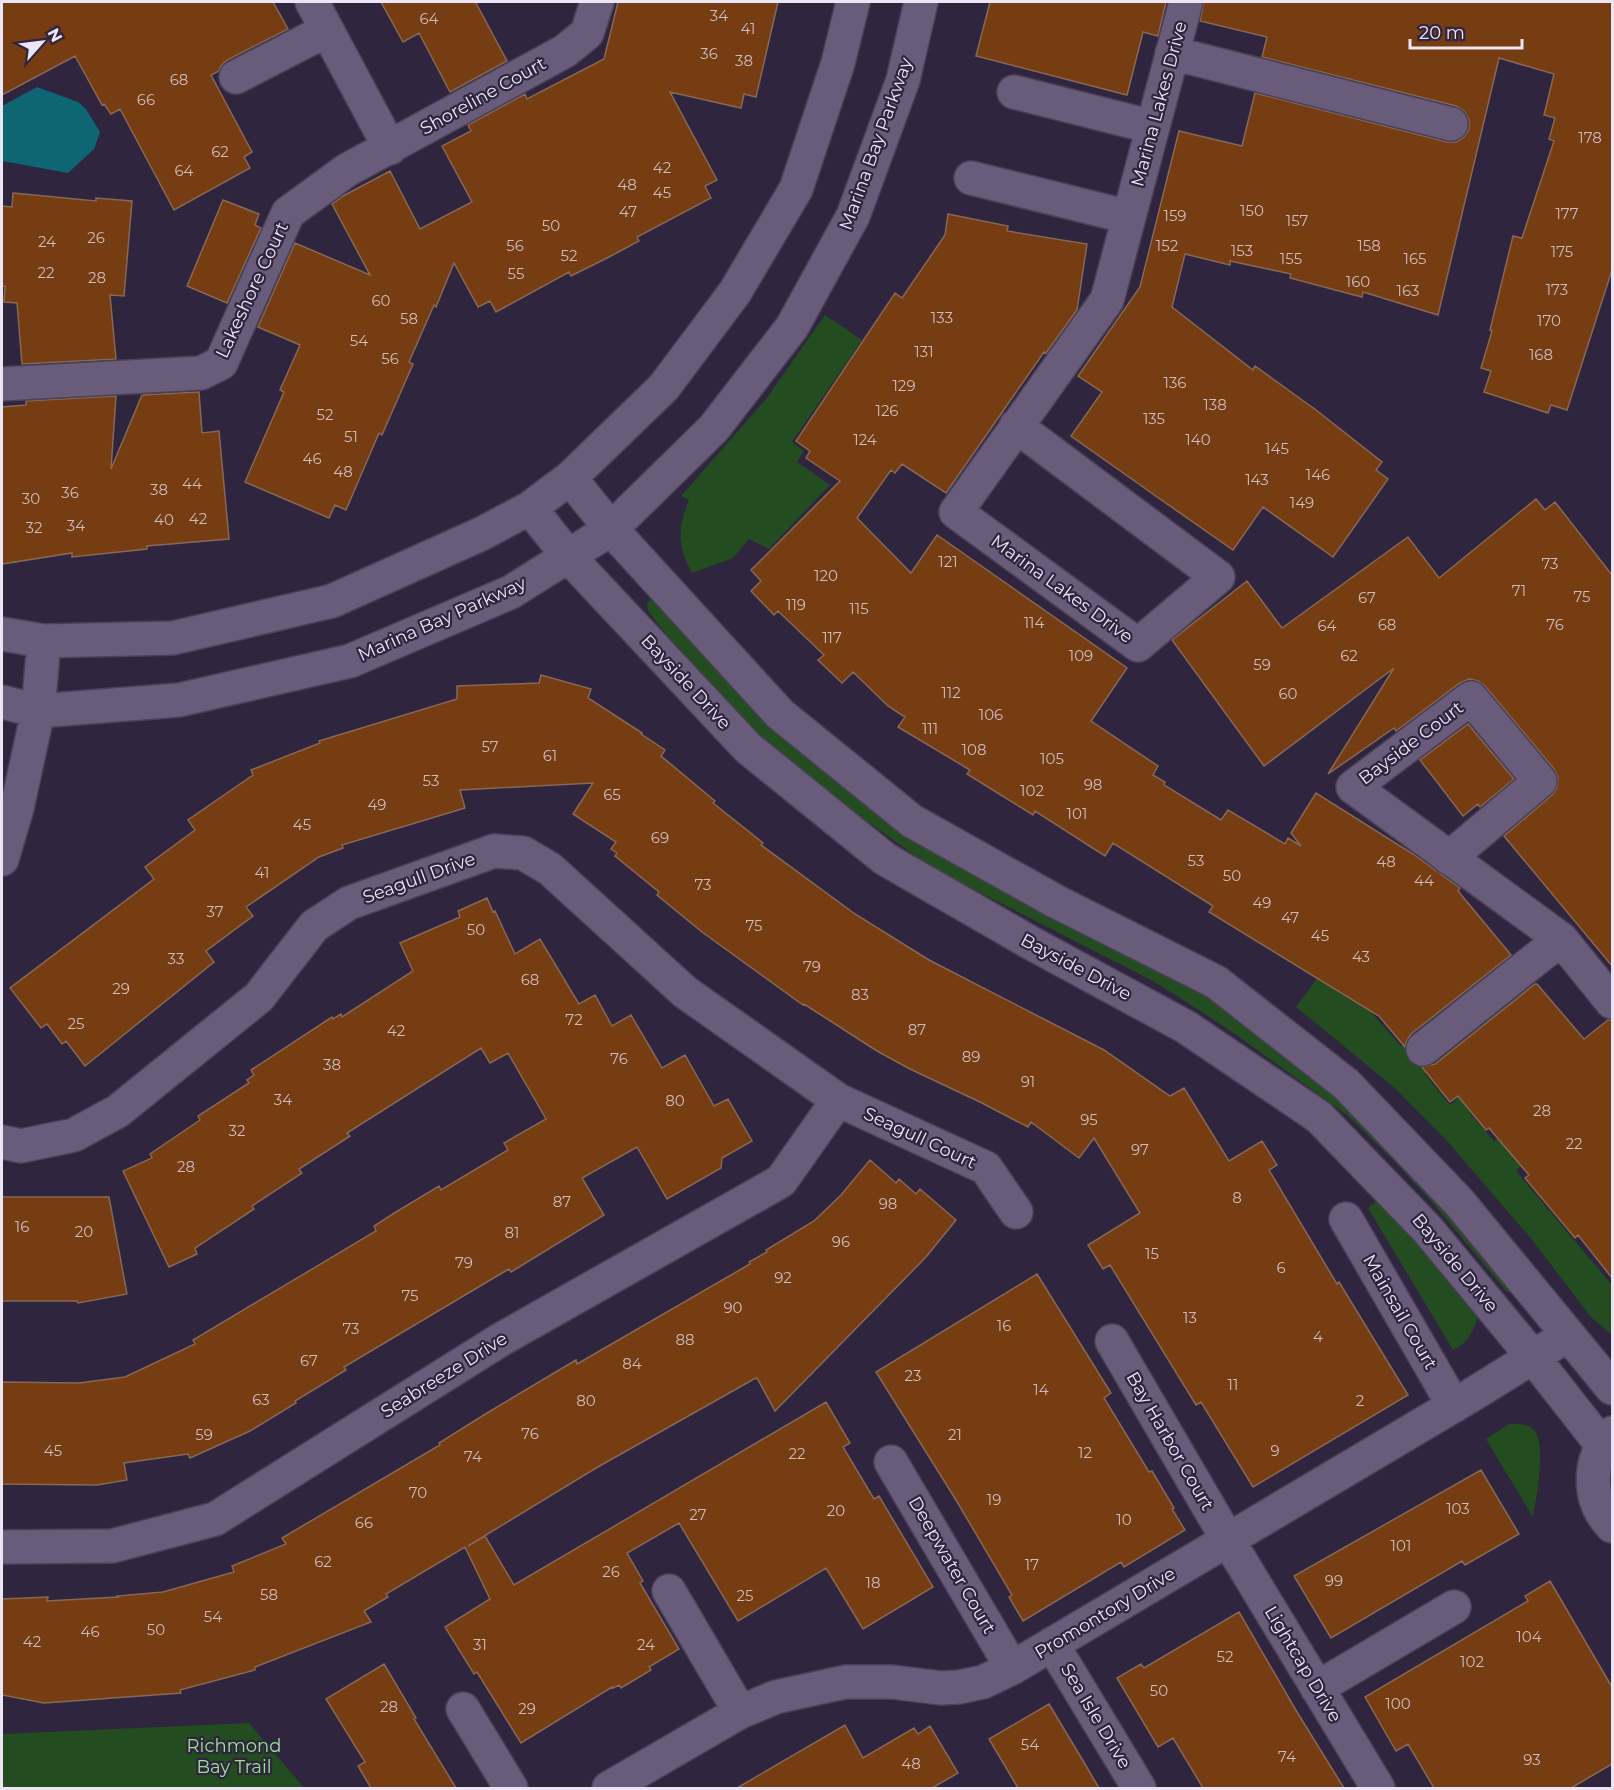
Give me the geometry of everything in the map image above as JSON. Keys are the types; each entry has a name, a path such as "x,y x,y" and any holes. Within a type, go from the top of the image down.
{"street":[{"path":"312,2 390,148"},
{"name":"Shoreline Court","path":"347,171 565,51 587,33 597,2"},
{"path":"2,634 44,641 173,638 332,601 481,534 530,507 570,478 664,387 735,292 784,210 796,189 835,74 853,2"},
{"name":"Marina Bay Parkway","path":"2,702 38,711 179,700 350,661 511,592 611,530 714,428 792,327 853,216 903,80 921,2"},
{"name":"Marina Lakes Drive","path":"1016,426 1218,577 1138,645 956,512 1016,426 1107,300 1186,2"},
{"path":"236,77 327,30"},
{"path":"1172,53 1451,124"},
{"path":"1014,92 1153,127"},
{"name":"Lakeshore Court","path":"2,384 201,373 221,363 288,213 347,171"},
{"path":"971,178 1129,217"},
{"path":"570,478 611,530 780,714 912,821 1055,901 1216,982 1346,1084 1459,1202 1612,1388"},
{"name":"Bayside Drive","path":"530,507 567,556 748,748 885,859 1030,943 1186,1027 1319,1117 1428,1230 1533,1357 1607,1439 1594,1466 1593,1489 1601,1511 1612,1527"},
{"path":"2,859 17,808 38,711 44,641"},
{"name":"Bayside Court","path":"1449,858 1540,781 1471,698 1353,787 1449,858 1561,939 1612,1002"},
{"name":"Seagull Drive","path":"2,1142 21,1146 74,1135 118,1111 259,997 314,926 349,903 494,851 523,853 550,869 685,992 838,1100"},
{"path":"1423,1049 1561,939"},
{"name":"Seagull Court","path":"838,1100 986,1168 1016,1212"},
{"name":"Seabreeze Drive","path":"2,1547 112,1546 215,1519 500,1340 780,1181 838,1100"},
{"name":"Mainsail Court","path":"1346,1219 1454,1406"},
{"name":"Promontory Drive","path":"609,1788 740,1712 776,1697 844,1682 892,1682 941,1688 983,1682 1012,1668 1454,1406 1568,1334"},
{"name":"Bay Harbor Court","path":"1112,1341 1228,1540"},
{"name":"Deepwater Court","path":"891,1462 1012,1668"},
{"name":"Lightcap Drive","path":"1228,1540 1377,1788"},
{"path":"669,1591 740,1712"},
{"path":"1317,1688 1454,1607"},
{"name":"Sea Isle Drive","path":"1052,1644 1140,1788"},
{"path":"463,1709 511,1788"}],"green space":[{"path":"825,315 862,340 792,442 804,451 797,462 830,485 769,549 749,539 733,558 692,573 680,537 682,520 689,500 681,496 766,399"},
{"path":"653,599 760,715 1255,1027 1397,1149 1514,1290 1511,1293 1506,1291 1431,1201 1347,1115 1238,1036 1151,980 934,869 812,782 753,728 686,660 648,611 647,604"},
{"path":"1321,973 1340,982 1336,991 1370,1011 1401,1046 1410,1039 1434,1066 1425,1074 1450,1105 1469,1089 1481,1103 1470,1113 1494,1141 1503,1133 1527,1160 1516,1171 1612,1285 1612,1335 1591,1317 1533,1241 1448,1142 1396,1089 1296,1007"},
{"path":"1376,1202 1426,1248 1480,1305 1469,1337 1453,1350 1368,1208"},
{"path":"1509,1424 1527,1425 1537,1435 1540,1471 1533,1517 1486,1439"},
{"name":"Richmond Bay Trail","path":"249,1723 304,1788 2,1788 2,1734"}],"shaded area":[{"path":"37,87 78,102 86,109 100,132 94,149 68,173 2,161 2,106"}],"building":[{"path":"2,2 273,2 288,29 227,60 219,71 211,75 252,152 244,157 250,168 174,210 120,109 111,114 104,104 102,105 75,56 2,95"},
{"path":"381,2 479,2 476,3 507,61 450,92 419,33 403,42"},
{"path":"618,2 778,2 756,97 744,94 741,108 670,92 717,180 705,186 711,198 637,237 639,241 609,257 571,276 569,272 496,312 490,301 478,307 454,263 436,307 434,305 409,362 413,364 382,435 379,433 346,510 335,505 329,518 245,482 284,392 280,390 300,345 258,327 295,243 370,275 332,204 390,171 420,229 472,202 442,146 471,131 468,125 525,94 527,99 604,59"},
{"path":"990,2 1166,2 1158,36 1143,32 1127,95 976,56"},
{"path":"1204,2 1612,2 1612,270 1567,410 1551,405 1548,413 1484,392 1491,371 1481,368 1492,331 1490,330 1513,236 1522,238 1554,141 1549,139 1555,118 1544,115 1554,74 1499,58 1438,315 1363,292 1362,297 1290,278 1291,274 1230,261 1230,265 1185,254 1172,307 1253,370 1255,366 1316,410 1382,462 1376,470 1388,479 1333,557 1263,507 1233,550 1071,436 1102,392 1078,376 1140,287 1179,131 1242,146 1255,93 1447,142 1457,142 1464,137 1469,129 1469,120 1464,111 1456,106 1262,57 1267,37 1200,21"},
{"path":"13,193 96,201 96,198 132,201 124,296 110,295 116,359 22,364 17,303 4,302 5,286 2,286 2,206 12,207"},
{"path":"223,200 259,214 255,225 261,228 227,303 187,286"},
{"path":"948,214 1008,226 1007,231 1087,244 1077,310 1046,353 1044,352 946,493 902,464 895,473 891,470 857,518 911,573 937,535 1127,668 1091,721 1158,766 1153,775 1165,782 1164,785 1221,820 1228,810 1285,844 1288,838 1301,846 1291,833 1316,793 1413,854 1460,888 1458,891 1511,955 1411,1034 1405,1047 1379,1016 1209,912 1213,906 1113,843 1105,856 1035,811 1033,815 967,774 970,770 898,727 905,717 888,706 853,672 842,683 818,660 824,655 778,611 774,615 751,591 761,581 751,570 840,481 806,458 810,451 796,441 895,293 902,298 945,235"},
{"path":"199,392 202,433 219,431 229,539 147,546 147,549 72,557 72,553 2,564 2,407 26,405 26,401 116,396 111,469 142,395"},
{"path":"1536,499 1545,510 1555,502 1612,575 1612,966 1504,836 1552,795 1557,788 1558,778 1554,769 1485,686 1469,679 1460,683 1396,731 1394,728 1328,774 1394,668 1264,766 1172,640 1247,581 1282,628 1408,537 1439,578"},
{"path":"541,675 591,689 588,698 665,750 661,756 715,801 713,803 763,843 761,845 855,914 929,960 1104,1050 1170,1096 1184,1088 1229,1161 1262,1141 1277,1165 1269,1170 1337,1284 1339,1282 1408,1395 1253,1487 1201,1402 1196,1405 1110,1265 1103,1269 1088,1245 1140,1213 1094,1138 1079,1158 1031,1122 1028,1127 910,1069 803,1005 702,932 657,895 659,892 615,856 617,853 611,849 616,842 573,814 593,783 460,790 465,808 342,845 343,848 319,857 246,907 253,916 206,951 214,962 85,1066 66,1041 62,1044 47,1024 41,1028 10,988 154,879 145,867 195,830 188,820 253,775 251,770 320,743 319,741 457,699 457,686 539,683"},
{"path":"1468,724 1514,779 1480,807 1478,804 1463,816 1420,760"},
{"path":"487,898 515,954 540,939 579,1004 595,995 612,1026 631,1015 662,1068 685,1055 714,1106 728,1099 752,1141 722,1158 721,1168 667,1199 637,1147 582,1178 604,1215 511,1272 509,1269 344,1367 346,1370 250,1431 190,1458 188,1454 124,1463 127,1480 97,1485 2,1484 2,1382 79,1383 125,1377 195,1344 193,1340 376,1231 374,1226 396,1212 439,1186 441,1190 508,1150 504,1143 546,1119 508,1053 490,1063 481,1048 347,1133 350,1136 299,1169 302,1173 252,1206 254,1209 195,1248 197,1254 169,1267 123,1171 152,1158 150,1154 200,1120 198,1116 249,1083 247,1080 254,1075 251,1070 332,1017 333,1019 341,1014 342,1017 413,971 400,943 460,917 458,911"},
{"path":"1535,984 1584,1039 1608,1020 1612,1020 1612,1278 1578,1235 1575,1238 1525,1178 1529,1175 1489,1128 1486,1130 1458,1096 1450,1102 1422,1067 1435,1064"},
{"path":"870,1160 896,1183 899,1179 916,1194 920,1189 956,1220 926,1257 775,1411 757,1378 754,1379 596,1468 468,1546 485,1536 514,1585 826,1402 850,1443 843,1447 874,1499 879,1496 933,1587 863,1629 826,1568 738,1621 679,1523 627,1553 643,1581 640,1583 679,1649 649,1667 651,1670 621,1688 619,1685 612,1687 521,1743 477,1672 474,1674 445,1627 490,1599 465,1547 386,1594 388,1597 364,1611 371,1622 255,1667 255,1670 180,1690 181,1693 44,1703 2,1695 2,1599 48,1597 47,1601 163,1592 234,1572 232,1566 286,1544 282,1538 440,1445 439,1443 487,1413 576,1360 577,1364 750,1264 749,1262 767,1252 766,1250 814,1221 841,1195"},
{"path":"2,1197 109,1197 127,1294 78,1303 77,1301 2,1301"},
{"path":"1037,1274 1111,1393 1104,1398 1149,1472 1152,1471 1185,1530 1124,1567 1121,1562 1023,1621 1009,1597 1012,1595 956,1500 876,1372"},
{"path":"1481,1470 1519,1534 1465,1565 1462,1561 1331,1638 1294,1576"},
{"path":"1550,1581 1612,1687 1612,1764 1571,1788 1434,1788 1408,1744 1396,1751 1365,1697 1528,1601 1525,1596"},
{"path":"1239,1612 1344,1788 1203,1788 1173,1738 1158,1747 1117,1678 1141,1664 1144,1668"},
{"path":"384,1664 456,1788 371,1788 358,1766 365,1762 326,1699"},
{"path":"1049,1704 1099,1788 1018,1788 989,1739"},
{"path":"845,1725 863,1758 914,1728 918,1734 930,1726 958,1773 932,1788 737,1788"}]}
